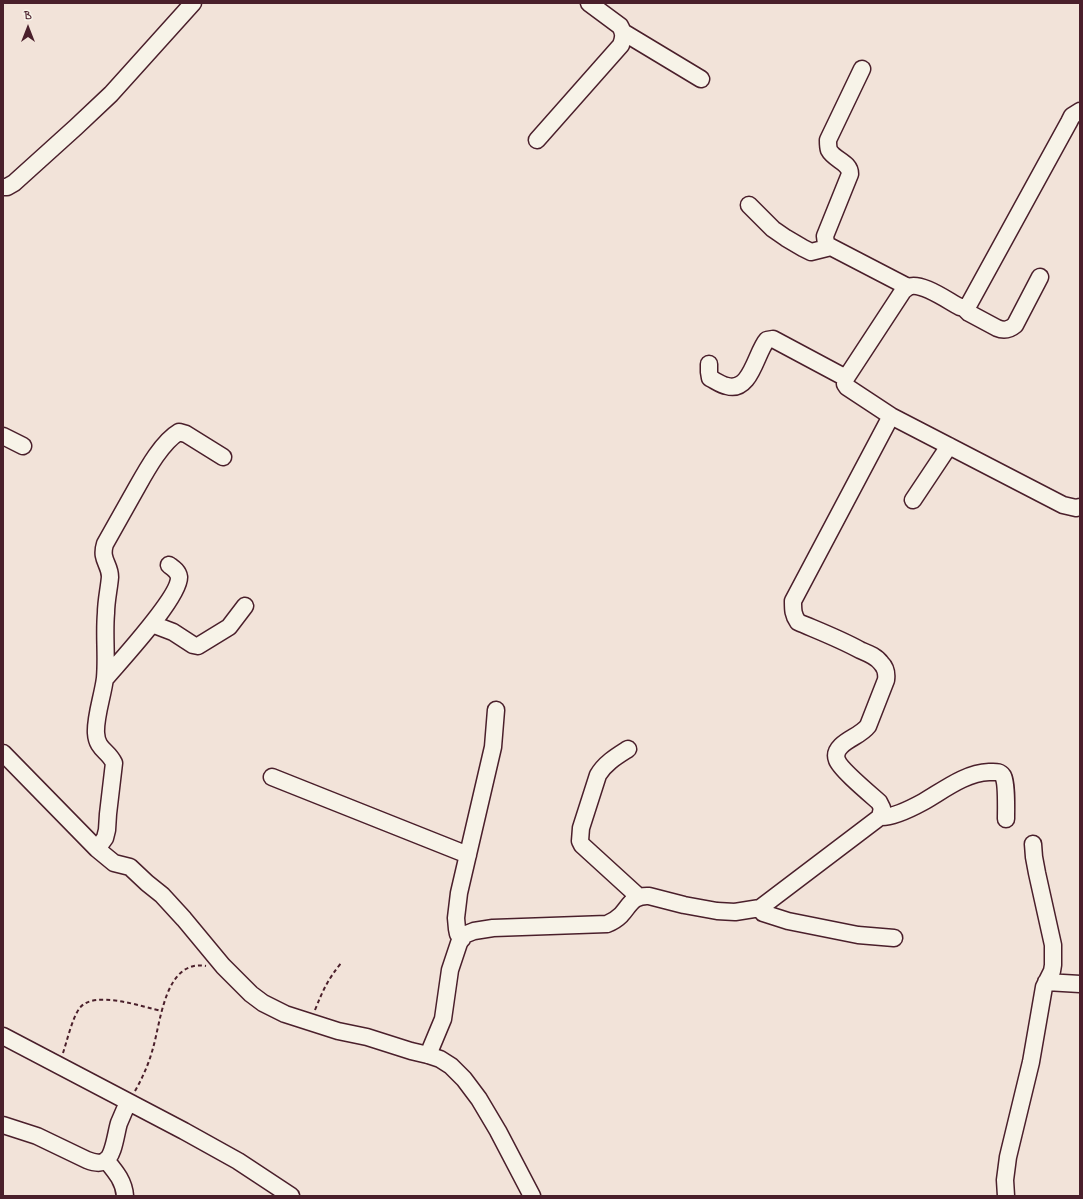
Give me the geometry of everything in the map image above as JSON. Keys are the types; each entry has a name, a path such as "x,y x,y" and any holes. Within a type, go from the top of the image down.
{"street":[{"path":"3,187 7,187 14,183 111,94 193,3"},
{"path":"537,140 621,45 623,32 620,26 589,3"},
{"path":"623,32 701,79"},
{"path":"862,69 828,140 828,148 850,169 849,178 834,211 825,236 826,244 908,287"},
{"path":"964,308 968,306 972,299 1072,116 1080,111"},
{"path":"749,205 773,229 803,248 811,252 831,247"},
{"path":"1040,277 1015,325 1011,328 1002,330 931,291 920,287 908,287 903,291 846,378 845,384 847,387 892,416 1063,505 1076,508 1080,507"},
{"path":"709,364 710,378 729,387 738,387 744,383 750,373 763,344 768,340 773,339 846,378"},
{"path":"428,1055 443,1019 450,970 464,935 474,931 493,928 607,924 620,915 633,900 639,897 649,896 684,905 717,911 734,912 760,908 880,817 882,808 879,802 840,766 836,755 837,750 842,745 868,726 886,680 887,673 880,662 874,657 837,638 798,622 792,612 793,601 892,416"},
{"path":"97,849 105,838 107,830 114,763 99,746 96,732 105,679 106,614 110,576 103,550 146,471 173,436 179,432 186,434 223,457"},
{"path":"3,436 23,446"},
{"path":"914,500 950,446"},
{"path":"105,679 152,624 176,588 179,577 177,572 169,565"},
{"path":"152,624 173,632 193,646 198,646 229,627 245,606"},
{"path":"462,938 458,934 456,918 459,893 492,747 496,710"},
{"path":"628,749 602,768 598,775 581,828 580,841 582,845 639,897"},
{"path":"3,753 97,849 114,863 130,867 146,883 162,895 223,966 251,994 263,1003 285,1014 310,1023 367,1037 428,1055 440,1059 451,1066 470,1088 498,1132 532,1196"},
{"path":"880,817 886,818 911,808 951,785 979,773 996,772 1002,774 1005,780 1006,818"},
{"path":"272,777 468,855"},
{"path":"1006,1196 1005,1180 1008,1157 1026,1088 1044,987 1054,965 1053,945 1038,880 1033,844"},
{"path":"760,908 763,913 788,921 858,934 894,938"},
{"path":"1046,982 1080,984"},
{"path":"3,1036 184,1131 238,1161 291,1196"},
{"path":"3,1125 37,1136 87,1160 99,1162 106,1160 110,1154 120,1121 128,1102"},
{"path":"106,1160 122,1182 125,1196"}],"path":[{"path":"310,1023 323,988 342,962"},
{"path":"128,1102 148,1063 166,996 171,984 183,970 195,966 223,966"},
{"path":"59,1066 76,1014 79,1008 84,1004 98,1000 111,1000 131,1003 162,1011"}]}
